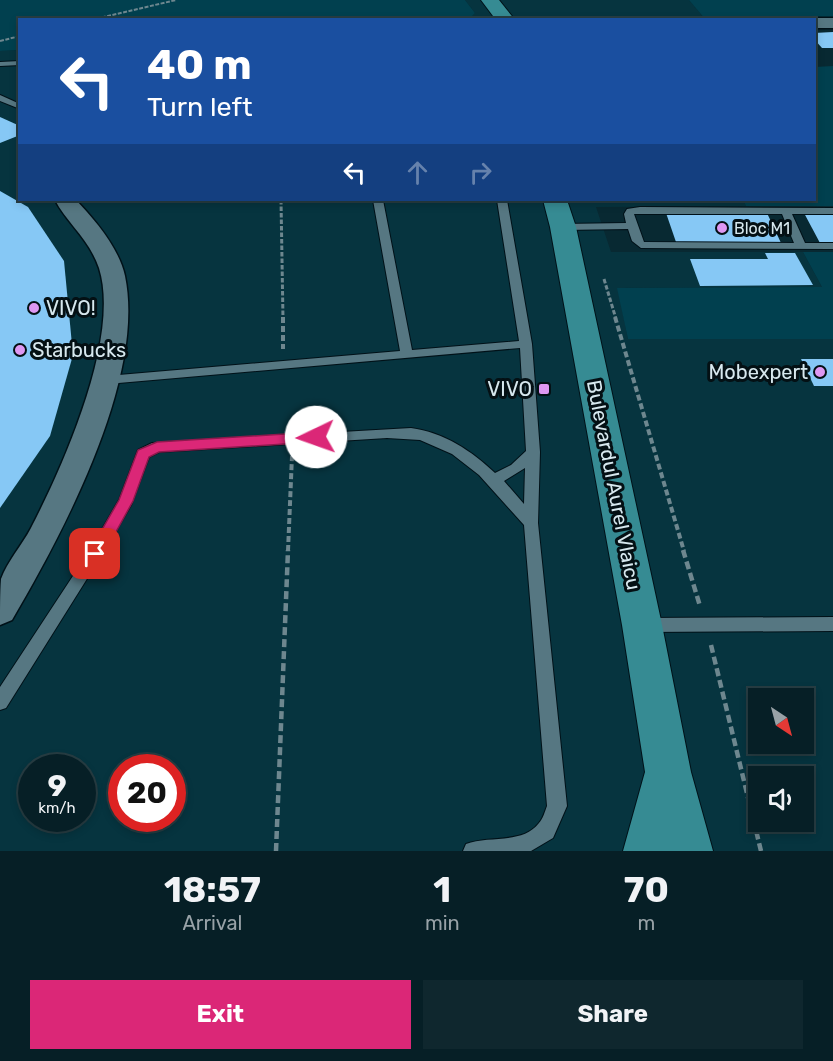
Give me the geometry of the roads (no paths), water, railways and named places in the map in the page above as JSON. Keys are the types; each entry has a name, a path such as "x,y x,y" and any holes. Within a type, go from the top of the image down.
{"main road":[{"path":"484,0 484,18"},
{"path":"490,0 504,18"},
{"name":"Bulevardul Aurel Vlaicu","path":"569,218 668,772 689,851"},
{"name":"Bulevardul Aurel Vlaicu","path":"647,851 668,772"}],"street":[{"path":"816,23 833,23"},
{"path":"0,610 29,565 68,483 106,380 115,309 113,275 91,233 66,201"}],"lane":[{"path":"0,74 3,64 18,63"},
{"path":"0,99 18,106"},
{"path":"378,201 407,354"},
{"path":"473,851 519,848 546,831 557,806 531,523 533,452 526,344 502,201"},
{"path":"785,210 801,246"},
{"path":"833,211 631,211 629,214 637,241 641,245 833,246"},
{"path":"569,218 633,226"},
{"path":"106,380 526,344"},
{"path":"0,702 95,554 126,501 143,454 157,447 387,433 423,435 451,446 495,479 531,523"},
{"path":"495,479 516,469 533,452"},
{"path":"642,625 833,624"}],"place":[{"name":"Bloc M1","path":"722,228"},
{"name":"VIVO!","path":"34,308"},
{"name":"Starbucks","path":"20,350"},
{"name":"Mobexpert","path":"820,372"},
{"name":"VIVO","path":"544,389"}]}
